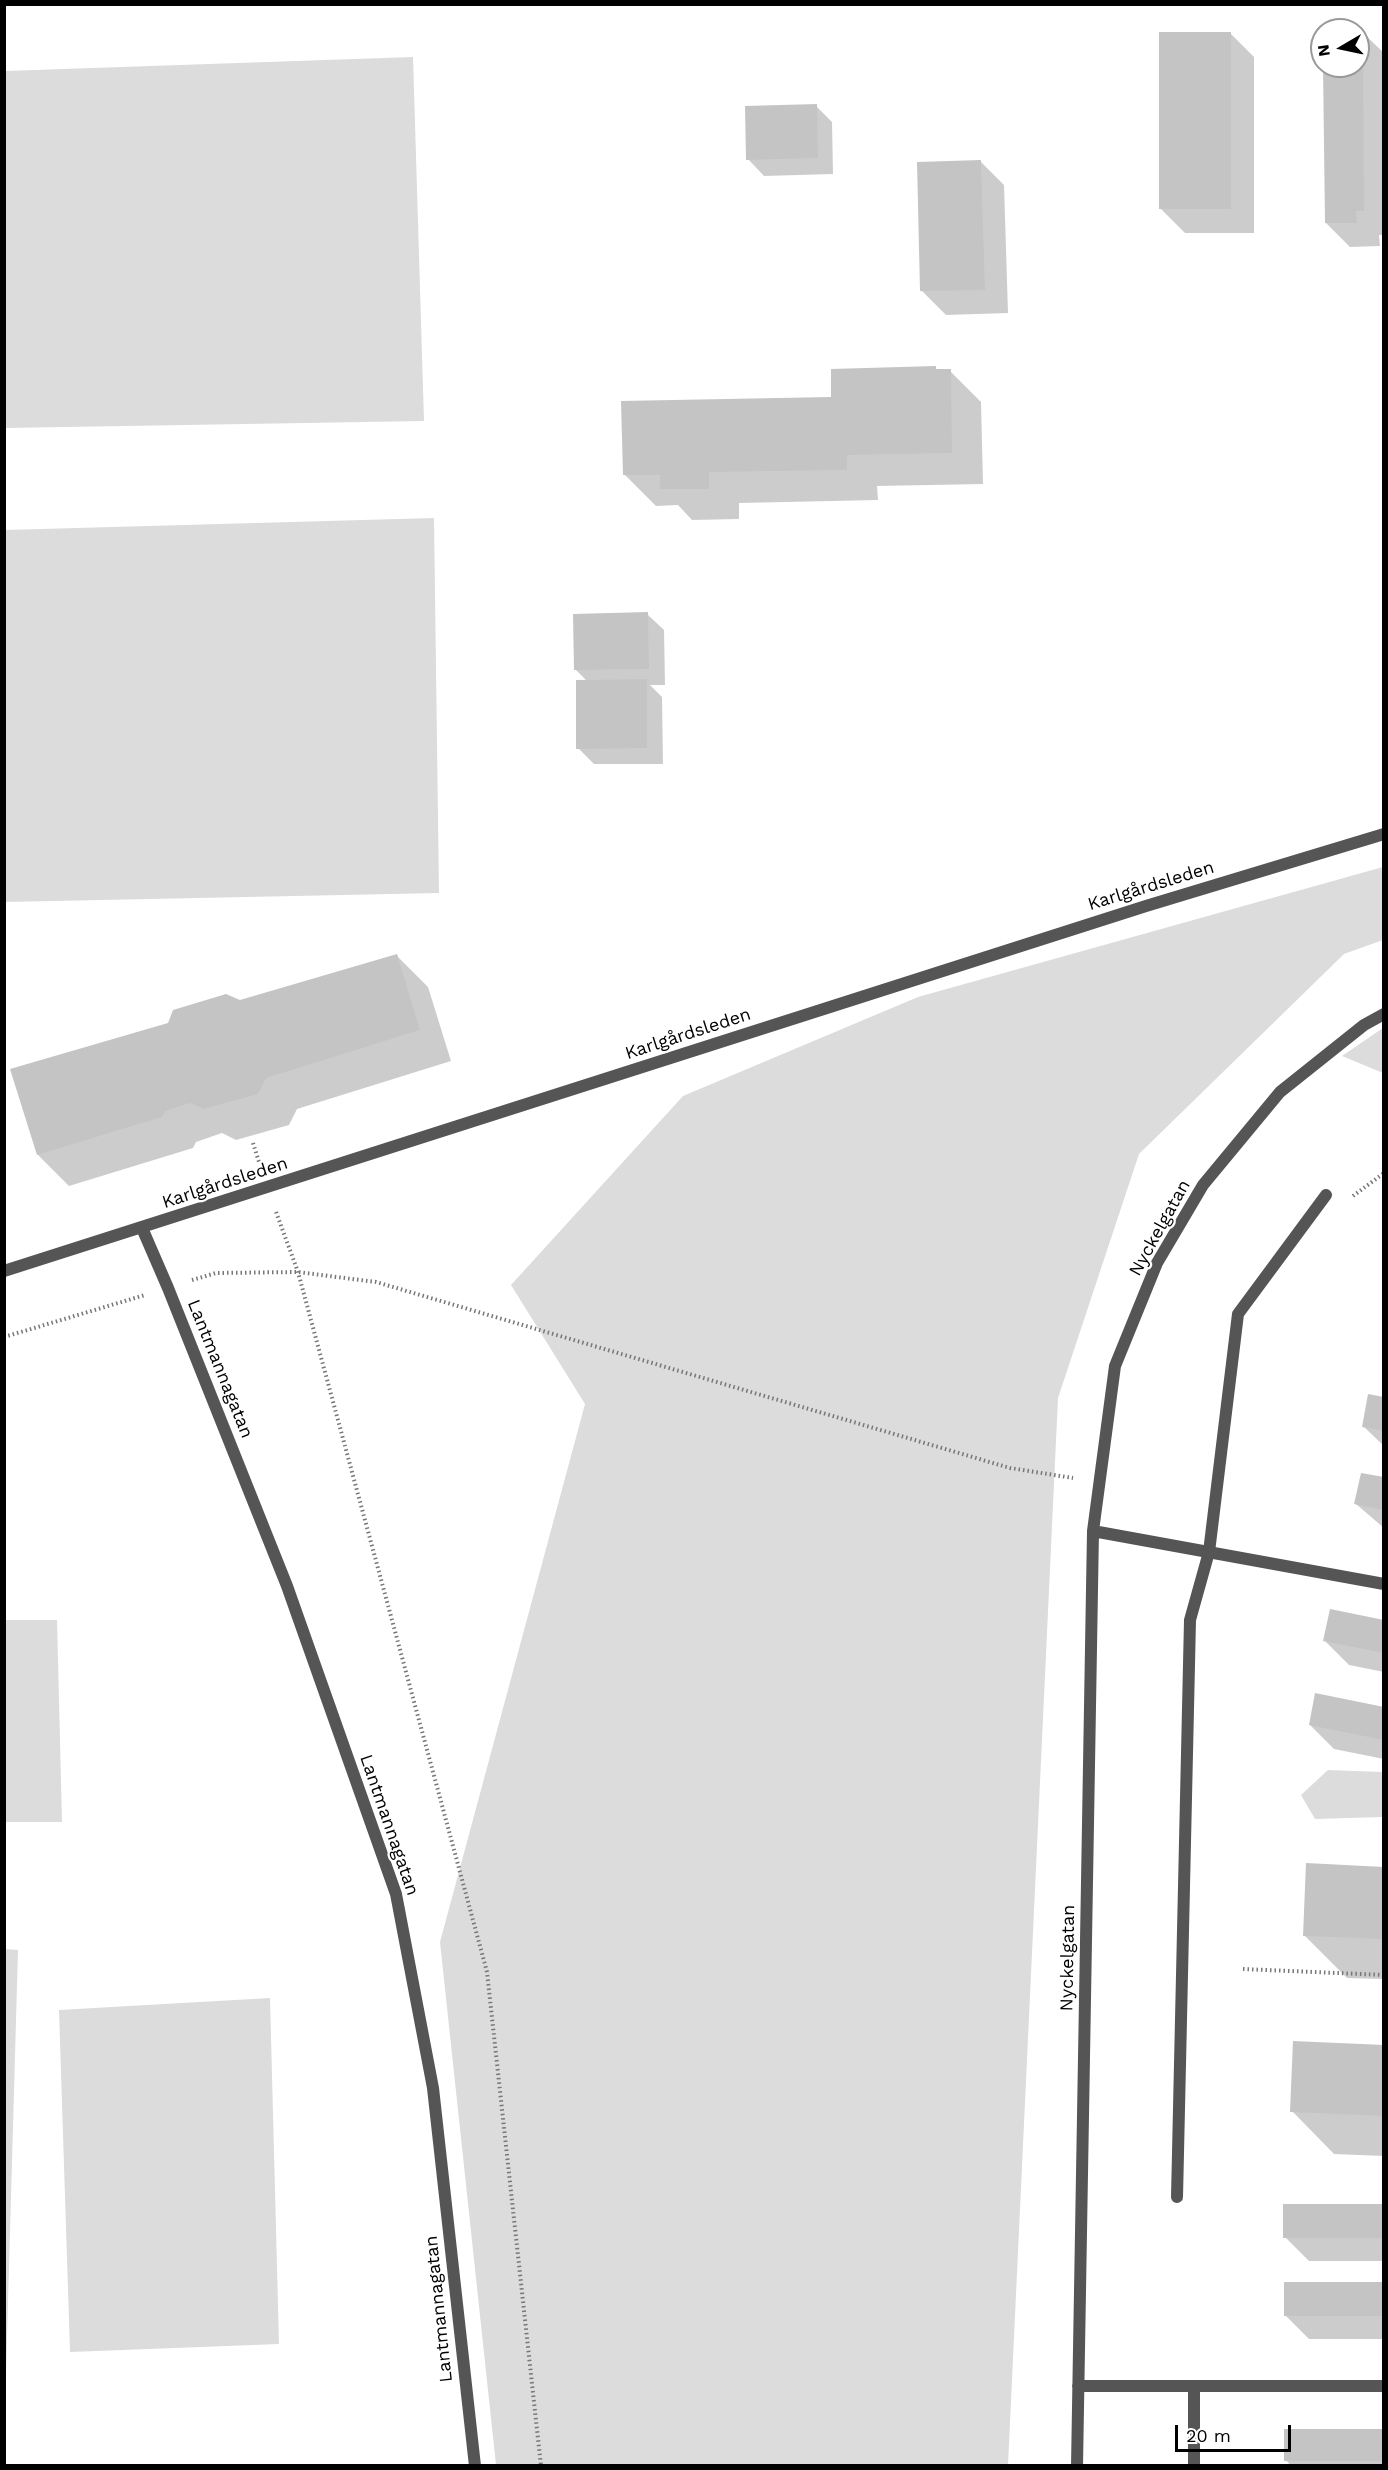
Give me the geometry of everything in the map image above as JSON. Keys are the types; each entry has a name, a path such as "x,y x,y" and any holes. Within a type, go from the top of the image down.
{"street":[{"name":"Karlgårdsleden","path":"4,1271 1146,906 1383,834"},
{"name":"Nyckelgatan","path":"1077,2466 1093,1531 1115,1366 1157,1263 1203,1185 1280,1092 1364,1025 1383,1014"},
{"path":"1177,2198 1190,1620 1209,1552 1238,1314 1326,1195"},
{"name":"Lantmannagatan","path":"142,1228 286,1586 396,1894 433,2088 475,2466"},
{"path":"1093,1531 1383,1584"},
{"path":"1078,2386 1383,2386"},
{"path":"1194,2386 1194,2466"}],"path":[{"path":"253,1143 298,1272 487,1972 541,2466"},
{"path":"1326,1195 1352,1197 1383,1173"},
{"path":"4,1336 216,1273 298,1272 376,1282 1010,1468 1098,1482"},
{"path":"1244,1970 1383,1975"}],"shaded area":[{"path":"413,57 424,421 5,428 5,71"},
{"path":"434,518 439,893 5,902 5,530"},
{"path":"1383,867 1383,940 1344,954 1139,1154 1058,1398 1008,2465 496,2465 440,1942 585,1404 511,1285 683,1096 918,997"},
{"path":"1383,1028 1383,1073 1342,1056"},
{"path":"5,1620 57,1620 62,1822 5,1822"},
{"path":"1328,1770 1383,1772 1383,1817 1315,1819 1301,1795"},
{"path":"4,1949 18,1950 5,2409"},
{"path":"270,1998 279,2344 70,2352 59,2010"}],"building":[{"path":"1159,32 1231,32 1231,209 1159,209"},
{"path":"1323,78 1363,78 1364,211 1356,211 1357,223 1325,223"},
{"path":"817,104 818,158 746,160 745,106"},
{"path":"981,160 985,290 920,291 917,162"},
{"path":"936,366 936,369 951,369 952,453 847,455 847,470 709,472 709,489 660,489 660,475 623,475 621,401 831,397 831,369"},
{"path":"648,612 649,669 574,670 573,614"},
{"path":"647,679 647,748 576,749 576,680"},
{"path":"397,954 420,1030 266,1078 258,1094 204,1109 190,1103 165,1111 162,1117 37,1155 10,1069 168,1023 173,1010 226,994 240,1000"},
{"path":"1368,1394 1384,1397 1384,1431 1362,1427"},
{"path":"1361,1473 1384,1477 1384,1510 1354,1504"},
{"path":"1330,1609 1384,1620 1384,1653 1323,1641"},
{"path":"1315,1693 1384,1707 1384,1740 1309,1725"},
{"path":"1306,1863 1384,1867 1384,1939 1303,1936"},
{"path":"1293,2041 1384,2045 1384,2116 1290,2112"},
{"path":"1283,2204 1384,2204 1384,2238 1283,2238"},
{"path":"1284,2282 1384,2282 1384,2316 1284,2316"},
{"path":"1284,2429 1384,2429 1384,2461 1284,2461"}]}
